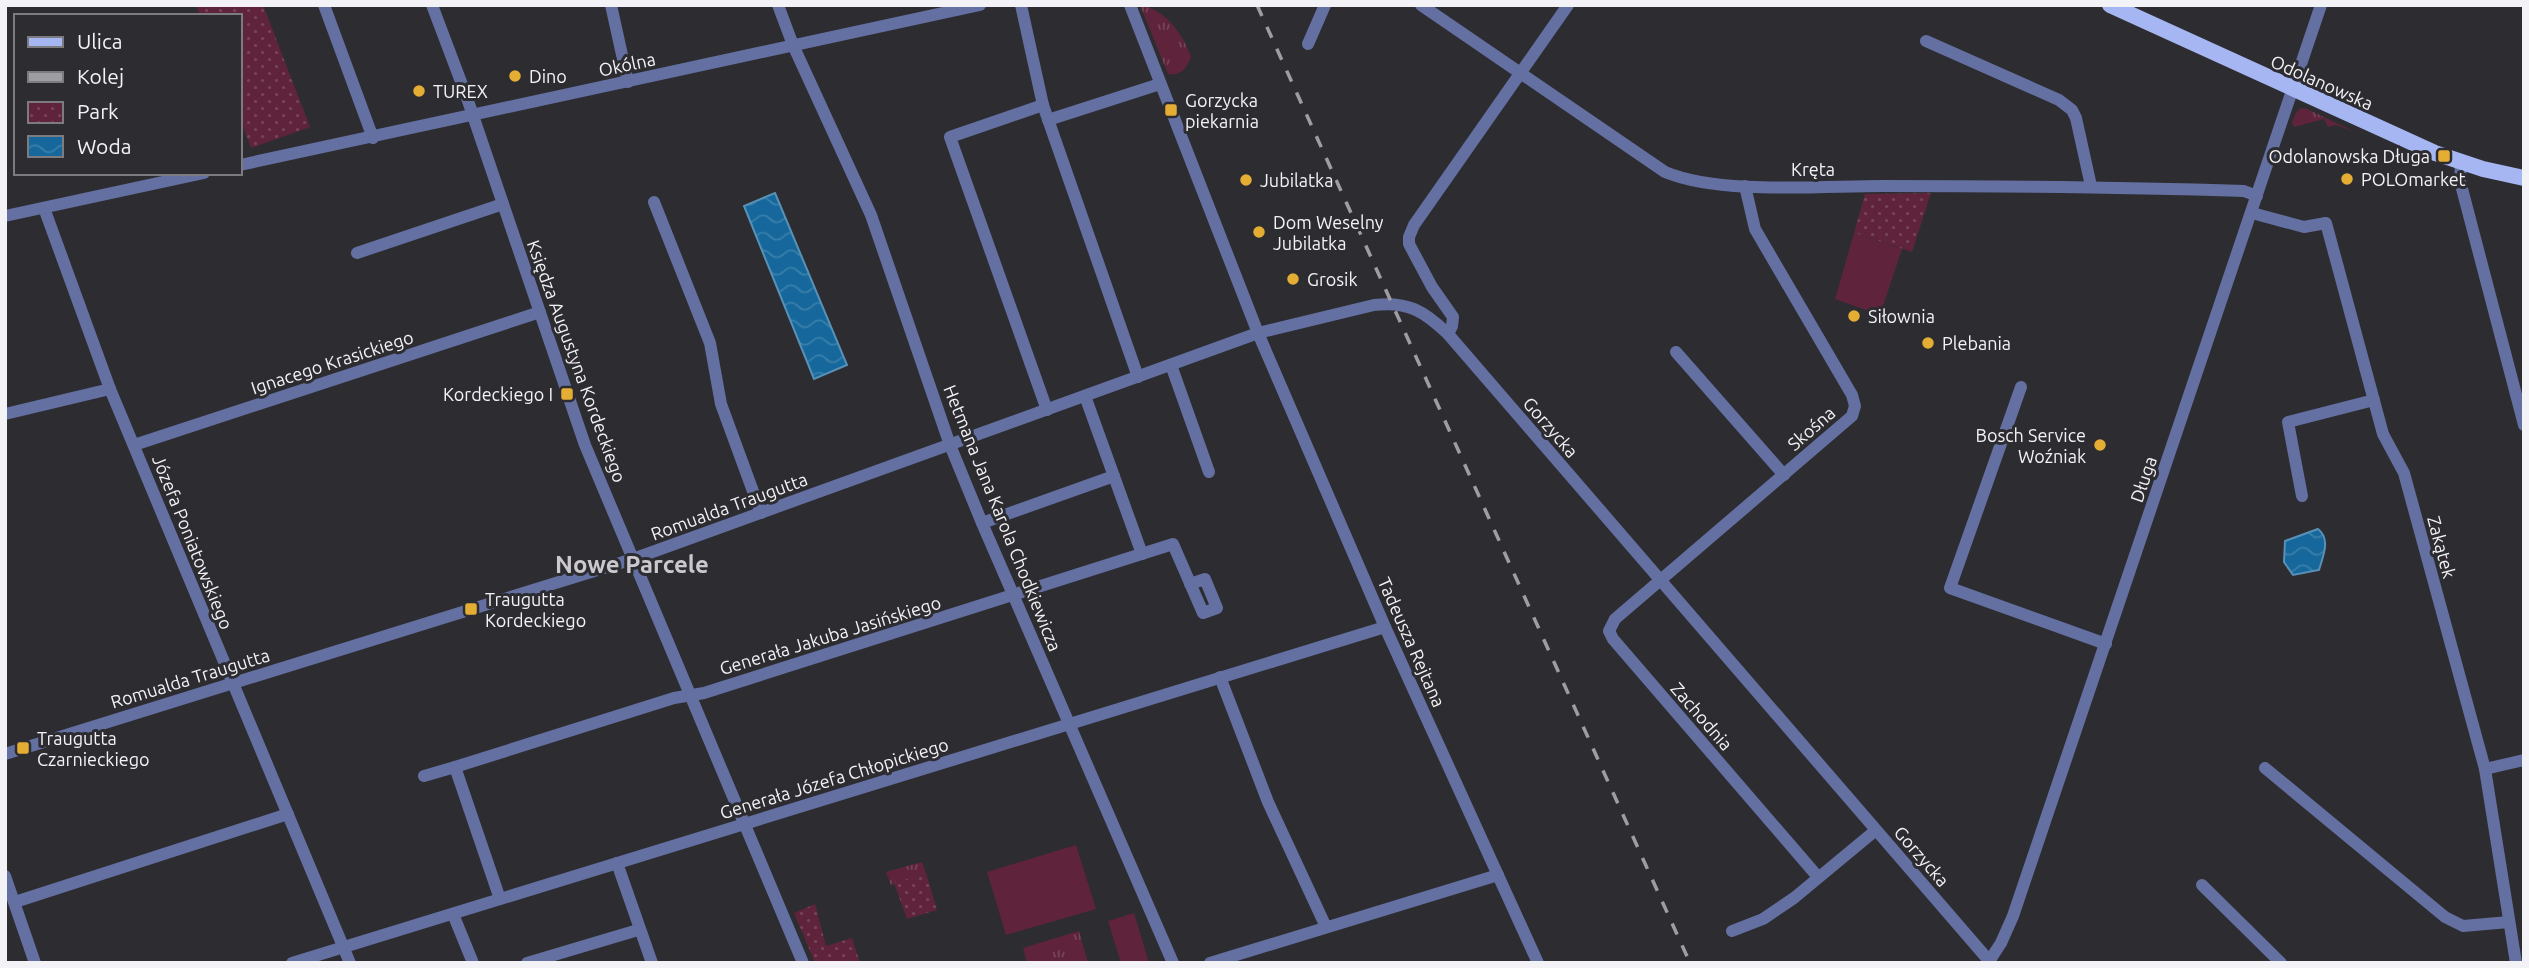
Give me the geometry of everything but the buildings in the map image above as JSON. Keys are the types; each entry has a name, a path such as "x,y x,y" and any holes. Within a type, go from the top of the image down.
{"main road":[{"name":"Odolanowska","path":"2110,5 2401,139 2461,163 2524,178"}],"street":[{"path":"324,5 373,138"},
{"name":"Księdza Augustyna Kordeckiego","path":"432,5 473,115 579,429 803,963"},
{"path":"611,5 628,82"},
{"name":"Hetmana Jana Karola Chodkiewicza","path":"778,5 793,45 871,215 950,445 982,523 1172,963"},
{"name":"Okólna","path":"242,165 980,5"},
{"path":"1021,5 1043,105 1138,377"},
{"path":"1130,5 1258,333"},
{"path":"1308,44 1325,5"},
{"name":"Kręta","path":"1421,5 1665,172 1683,180 1745,186 2091,186 2244,191 2257,196"},
{"path":"1448,334 1453,317 1419,264 1409,244 1409,237 1414,225 1569,5"},
{"name":"Długa","path":"1989,962 2014,916 2321,5"},
{"path":"1926,41 2059,100 2072,110 2091,186"},
{"path":"1048,120 1160,84"},
{"path":"1043,105 950,137 1047,410"},
{"path":"2461,163 2460,181 2524,425"},
{"path":"5,216 195,175"},
{"name":"Skośna","path":"1660,580 1852,416 1855,406 1852,395 1755,229 1745,186"},
{"path":"654,202 710,343 721,404 761,513"},
{"path":"357,253 503,204"},
{"name":"Józefa Poniatowskiego","path":"44,208 110,388 350,963"},
{"name":"Zakątek","path":"2252,213 2304,227 2326,223 2383,434 2404,473 2485,769 2516,963"},
{"name":"Gorzycka","path":"1258,333 1391,303 1421,312 1448,334 1989,962"},
{"name":"Ignacego Krasickiego","path":"134,445 540,312"},
{"name":"Romualda Traugutta","path":"5,754 633,559 1258,333"},
{"name":"Tadeusza Rejtana","path":"1258,333 1385,627 1538,963"},
{"path":"1676,352 1784,475"},
{"path":"1171,365 1209,472"},
{"path":"2021,387 1950,588 2106,644"},
{"path":"5,414 110,388"},
{"path":"1085,396 1142,554"},
{"path":"2302,496 2288,422 2374,400"},
{"path":"982,523 1114,476"},
{"name":"Generała Jakuba Jasińskiego","path":"424,776 1173,544 1190,584"},
{"name":"Zachodnia","path":"1660,580 1611,624 1609,631 1613,639 1818,877"},
{"name":"Generała Józefa Chłopickiego","path":"292,963 1385,627"},
{"path":"1220,677 1268,802 1326,927"},
{"path":"2485,769 2524,760"},
{"path":"455,767 500,899"},
{"path":"2265,768 2445,917 2463,926 2509,922"},
{"path":"15,902 288,814"},
{"path":"1732,931 1763,919 1876,830"},
{"path":"617,863 638,930 652,963"},
{"path":"1210,963 1498,875"},
{"path":"5,876 35,963"},
{"path":"2202,885 2281,963"},
{"path":"453,914 473,963"},
{"path":"527,963 638,930"}],"green space":[{"path":"196,5 263,5 310,127 251,148 242,124 242,14 199,14"},
{"path":"1140,5 1165,17 1183,39 1191,57 1180,72 1168,74"},
{"path":"2301,108 2355,132 2336,125 2328,127 2324,119 2294,127 2292,122"},
{"path":"1931,193 1912,252 1854,233 1865,194"},
{"path":"1854,233 1902,249 1880,315 1835,299"},
{"path":"1076,845 1096,909 1006,935 987,872"},
{"path":"922,862 926,873 891,885 886,872"},
{"path":"926,873 937,910 907,919 894,883"},
{"path":"815,904 826,946 852,938 860,963 815,963 794,913"},
{"path":"1134,913 1149,963 1121,963 1108,921"},
{"path":"1079,931 1088,963 1027,963 1023,948"}],"water":[{"path":"775,193 847,365 814,379 744,206"},
{"path":"2318,529 2325,543 2319,570 2293,575 2284,562 2285,541"}],"railway":[{"path":"1257,5 1690,963"}],"place":[{"name":"Dino","path":"515,76"},
{"name":"TUREX","path":"419,91"},
{"name":"Gorzycka piekarnia","path":"1171,110"},
{"name":"Odolanowska Długa","path":"2444,156"},
{"name":"POLOmarket","path":"2347,179"},
{"name":"Jubilatka","path":"1246,180"},
{"name":"Dom Weselny Jubilatka","path":"1259,232"},
{"name":"Grosik","path":"1293,279"},
{"name":"Siłownia","path":"1854,316"},
{"name":"Plebania","path":"1928,343"},
{"name":"Kordeckiego I","path":"567,394"},
{"name":"Bosch Service Woźniak","path":"2100,445"},
{"name":"Traugutta Kordeckiego","path":"471,609"},
{"name":"Traugutta Czarnieckiego","path":"23,748"}],"district":[{"name":"Nowe Parcele","path":"632,564"}]}
